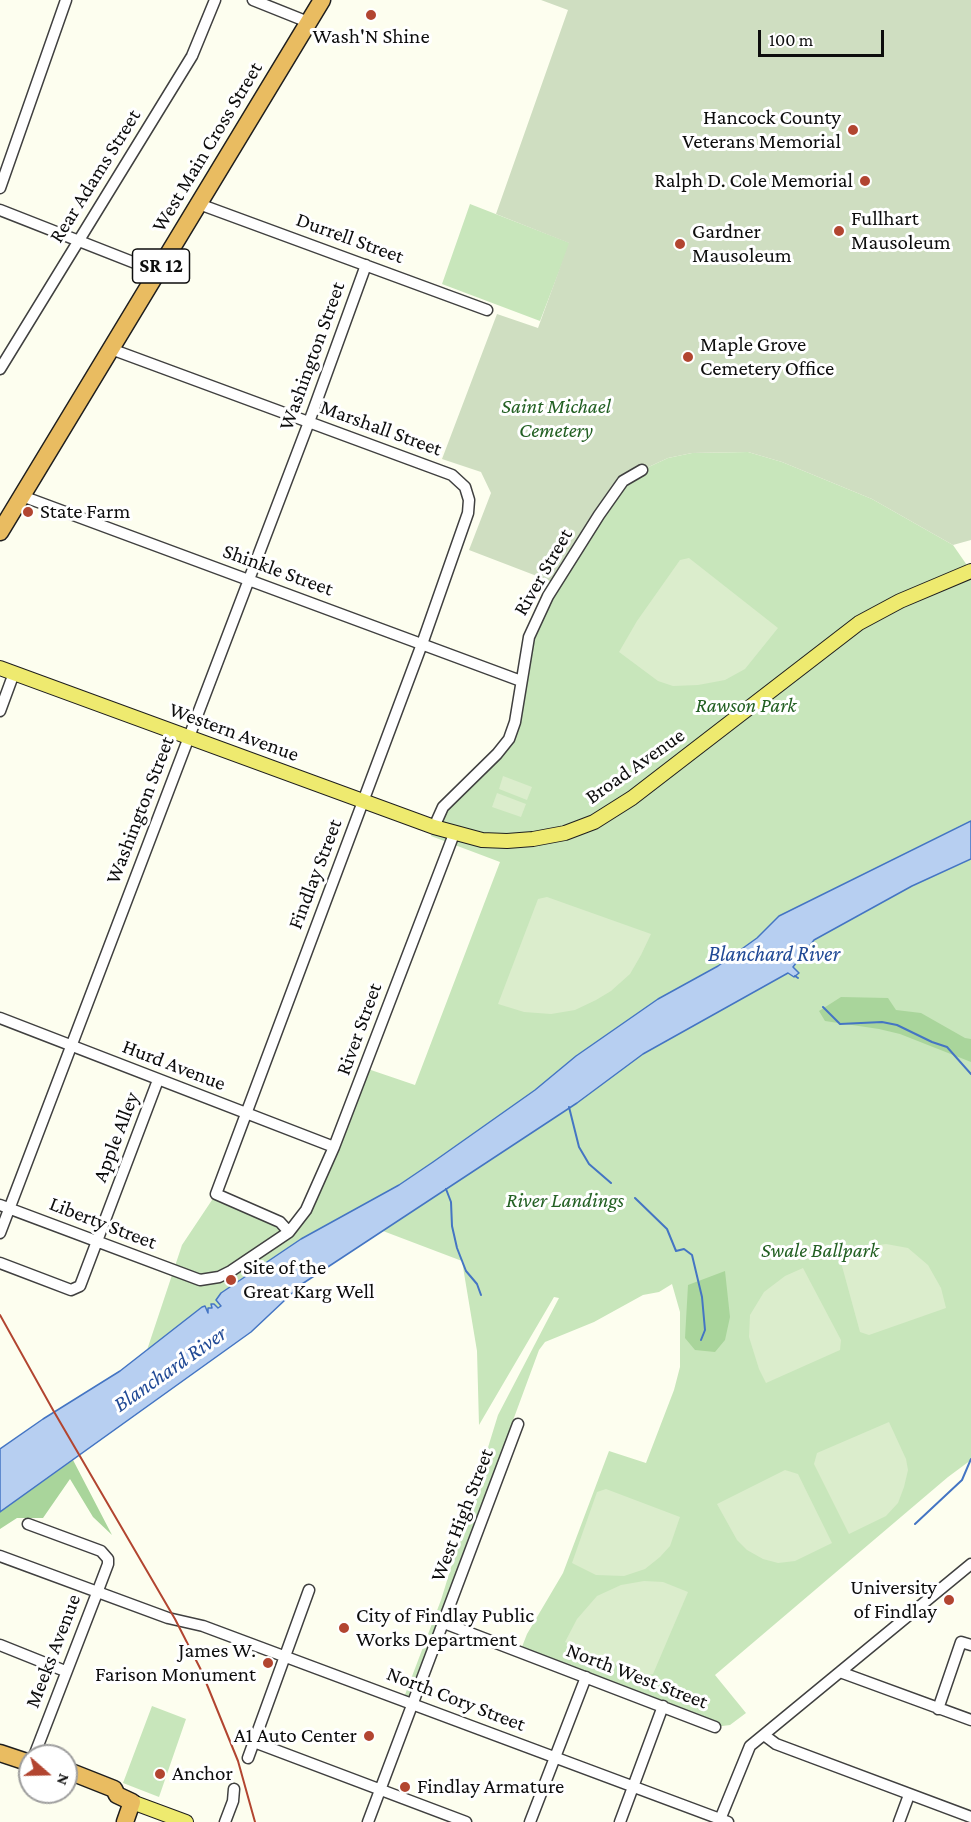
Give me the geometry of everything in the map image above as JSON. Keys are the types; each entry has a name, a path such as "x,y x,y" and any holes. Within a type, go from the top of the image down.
{"highway":[{"name":"West Main Cross Street","path":"0,532 322,0"},
{"path":"0,1754 18,1759"},
{"path":"78,1775 114,1789 125,1799 125,1822"},
{"path":"78,1786 110,1798 125,1799"}],"main road":[{"name":"Broad Avenue","path":"454,834 482,840 520,841 565,833 594,822 632,798 859,623 900,601 971,571"},
{"name":"Western Avenue","path":"7,671 454,834"},
{"path":"125,1799 186,1822"}],"street":[{"path":"0,188 66,0"},
{"name":"Rear Adams Street","path":"0,369 192,56 215,0"},
{"path":"253,0 308,22"},
{"name":"Durrell Street","path":"199,204 487,310"},
{"path":"0,210 158,272"},
{"name":"Washington Street","path":"0,1233 5,1207 71,1045 309,423 366,265"},
{"name":"Marshall Street","path":"111,349 452,475 465,487"},
{"name":"River Street","path":"434,827 443,807 497,754 509,739 515,722 529,637 552,590 623,481 642,470"},
{"name":"Findlay Street","path":"289,1232 280,1222 216,1194 422,644 468,513 469,500 465,487"},
{"name":"Shinkle Street","path":"22,496 521,681"},
{"path":"0,711 7,671"},
{"name":"River Street","path":"289,1232 306,1210 334,1147 454,834"},
{"name":"Hurd Avenue","path":"0,1018 334,1147"},
{"name":"Apple Alley","path":"0,1263 71,1290 80,1286 158,1080"},
{"name":"Liberty Street","path":"5,1207 193,1278 206,1280 231,1271 289,1232"},
{"name":"West High Street","path":"368,1822 518,1424"},
{"name":"Meeks Avenue","path":"28,1524 100,1551 108,1559 38,1744"},
{"name":"North Cory Street","path":"0,1556 168,1618 202,1626 285,1656 723,1821"},
{"path":"723,1821 747,1750 971,1564"},
{"path":"248,1758 309,1590"},
{"name":"North West Street","path":"444,1623 715,1727"},
{"path":"938,1709 961,1642 971,1646"},
{"path":"0,1645 65,1671"},
{"path":"840,1672 971,1720"},
{"path":"530,1822 586,1677"},
{"path":"620,1822 663,1706"},
{"path":"764,1735 776,1744 971,1817"},
{"path":"254,1742 466,1822"},
{"path":"225,1822 233,1802 234,1789"},
{"path":"899,1822 909,1795"}],"green space":[{"name":"Saint Michael Cemetery","path":"541,0 971,0 971,540 953,545 872,499 782,462 748,452 692,453 668,458 623,481 555,583 469,550 491,493 481,472 442,459 497,314 538,328 569,243 496,214 568,10"},
{"path":"470,204 570,243 540,321 442,284"},
{"path":"748,452 782,462 872,499 953,545 971,571 971,1460 715,1675 746,1713 730,1725 715,1727 520,1652 527,1634 563,1573 609,1451 646,1463 674,1390 680,1367 680,1312 672,1284 659,1292 643,1295 594,1322 545,1342 539,1350 409,1702 403,1700 441,1600 498,1415 559,1298 554,1297 479,1425 477,1351 462,1261 383,1231 376,1223 147,1350 182,1245 216,1194 293,1228 365,1068 415,1085 500,862 431,836 440,812 505,744 529,637 623,481 668,458 692,453"},
{"path":"689,558 778,628 745,669 725,680 698,685 673,686 658,681 619,652 637,621 680,560"},
{"path":"503,776 532,787 527,800 499,789"},
{"path":"497,793 526,804 521,817 492,807"},
{"path":"547,897 651,934 630,974 611,991 575,1010 551,1014 524,1012 498,1004 538,899"},
{"path":"841,997 888,998 896,1010 921,1013 965,1038 971,1039 971,1062 900,1034 825,1021 819,1011"},
{"path":"886,1244 908,1248 928,1265 941,1288 946,1308 869,1335 860,1332 839,1255 853,1249"},
{"path":"803,1268 841,1340 840,1350 766,1383 749,1337 750,1315 764,1292 785,1276"},
{"path":"725,1271 730,1317 725,1340 715,1352 695,1350 685,1338 688,1285"},
{"path":"889,1422 906,1459 908,1470 904,1487 898,1503 886,1516 849,1534 814,1464 817,1453"},
{"path":"73,1460 112,1535 93,1517 70,1479 43,1518 17,1518 0,1529 0,1512"},
{"path":"785,1470 798,1474 832,1543 795,1561 778,1563 763,1559 747,1550 737,1540 717,1504"},
{"path":"606,1489 680,1517 670,1546 645,1569 624,1576 596,1575 572,1563 597,1492"},
{"path":"644,1581 663,1582 688,1592 653,1674 643,1676 565,1642 577,1619 597,1596 621,1585"},
{"path":"152,1706 186,1719 159,1797 123,1783"}],"water":[{"name":"Blanchard River","path":"971,821 971,859 912,886 814,940 793,967 799,973 794,977 788,973 643,1054 577,1103 302,1284 251,1332 0,1512 0,1449 120,1371 202,1307 205,1306 208,1313 208,1308 212,1308 211,1304 218,1308 221,1306 216,1300 221,1293 301,1239 399,1185 433,1162 535,1090 576,1056 658,999 718,966 757,938 779,916"}],"waterway":[{"path":"823,1007 840,1024 882,1022 897,1025 947,1047 971,1074"},
{"path":"569,1107 579,1147 589,1164 611,1183"},
{"path":"446,1189 451,1202 452,1226 457,1248 466,1271 477,1284 481,1295"},
{"path":"635,1198 667,1229 676,1251 684,1249 692,1255 702,1297 705,1330 701,1340"},
{"path":"915,1524 962,1480 971,1459"}],"railway":[{"path":"0,1315 175,1619 201,1670 238,1761 255,1822"}],"place":[{"name":"Wash'N Shine","path":"371,15"},
{"name":"Hancock County Veterans Memorial","path":"853,130"},
{"name":"Ralph D. Cole Memorial","path":"865,181"},
{"name":"Fullhart Mausoleum","path":"839,231"},
{"name":"Gardner Mausoleum","path":"680,244"},
{"name":"Maple Grove Cemetery Office","path":"688,357"},
{"name":"State Farm","path":"28,512"},
{"name":"Site of the Great Karg Well","path":"231,1280"},
{"name":"University of Findlay","path":"949,1600"},
{"name":"City of Findlay Public Works Department","path":"344,1628"},
{"name":"James W. Farison Monument","path":"268,1663"},
{"name":"A1 Auto Center","path":"369,1736"},
{"name":"Anchor","path":"160,1774"},
{"name":"Findlay Armature","path":"405,1787"}],"park label":[{"name":"Rawson Park","path":"746,706"},
{"name":"River Landings","path":"565,1201"},
{"name":"Swale Ballpark","path":"820,1251"}]}
